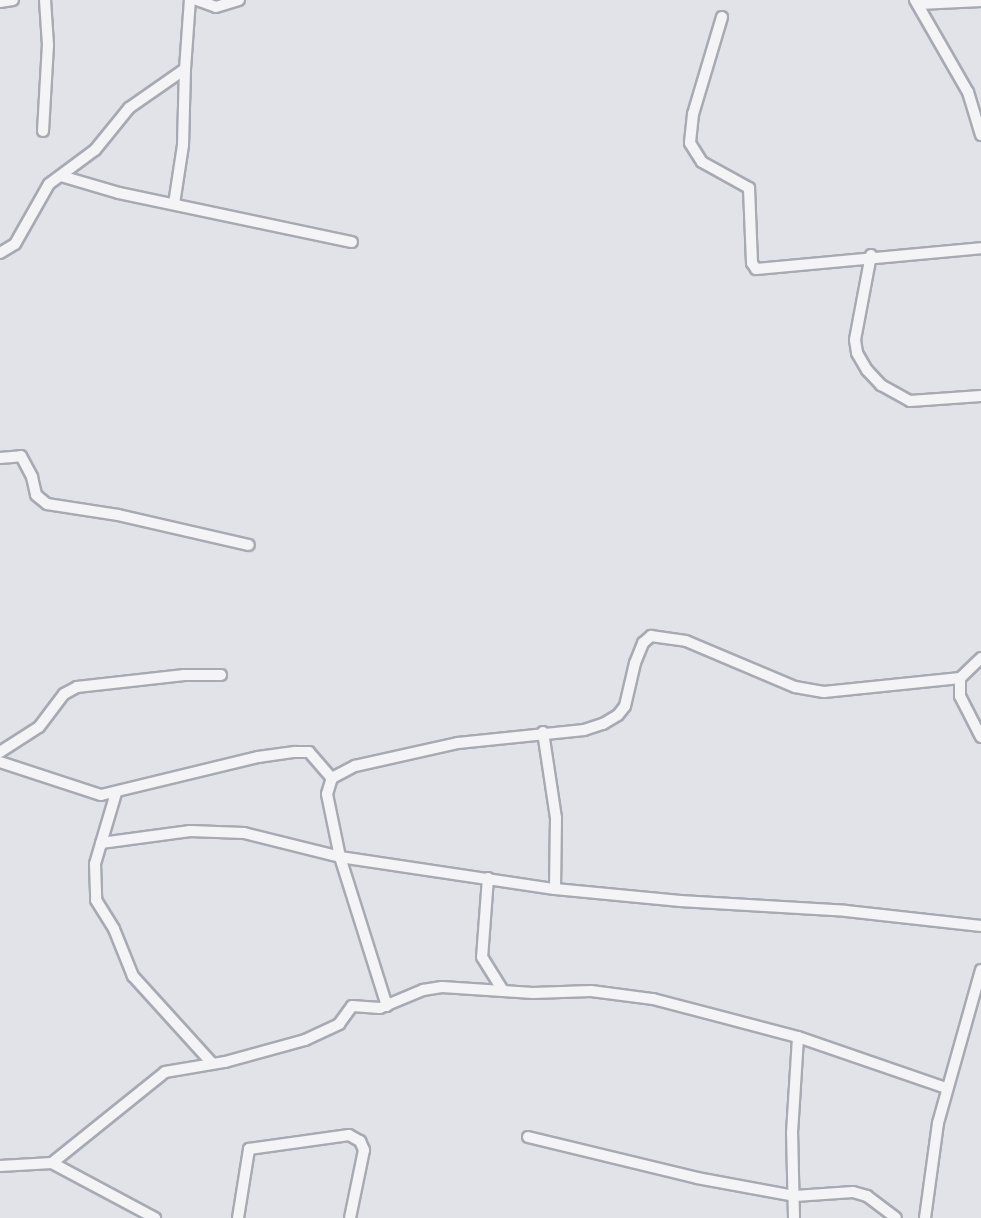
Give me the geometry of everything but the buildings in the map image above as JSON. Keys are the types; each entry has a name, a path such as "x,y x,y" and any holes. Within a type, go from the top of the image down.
{"street":[{"path":"0,3 13,0"},
{"path":"43,131 48,45 45,0"},
{"path":"174,204 183,145 190,0"},
{"path":"197,0 216,8 239,0"},
{"path":"981,2 917,2 968,92 981,135"},
{"path":"722,17 693,114 690,142 702,162 749,188 752,263 764,270 870,255 981,248"},
{"path":"0,253 15,244 38,198 61,176 95,150 129,108 185,69"},
{"path":"61,176 174,204 352,242"},
{"path":"870,255 855,340 857,353 867,370 881,385 910,401 981,396"},
{"path":"0,458 21,456 32,477 36,495 47,504 118,515 249,545"},
{"path":"387,1006 340,857 327,794 332,778 355,766 446,746 543,732 584,730 618,715 625,706 643,643 651,636 686,641 795,687 824,692 960,678 981,658"},
{"path":"0,752 39,728 64,694 77,687 184,675 221,675"},
{"path":"960,678 960,696 981,737"},
{"path":"543,732 556,818 555,889"},
{"path":"0,762 76,790 101,795 258,757 295,752 309,752 318,758 332,778"},
{"path":"116,793 96,864 96,900 114,928 133,976 212,1063"},
{"path":"101,843 215,831 244,833 340,857 555,889 680,901 846,911 981,926"},
{"path":"488,878 482,957 503,990"},
{"path":"925,1218 946,1088 981,970"},
{"path":"52,1163 165,1072 305,1040 339,1024 352,1006 387,1006 423,990 442,987 622,994 798,1037 946,1088"},
{"path":"795,1218 792,1133 798,1037"},
{"path":"238,1218 249,1149 350,1135 360,1141 364,1150 350,1218"},
{"path":"528,1137 697,1178 795,1196 853,1192 867,1196 896,1218"},
{"path":"0,1166 52,1163 155,1218"}]}
